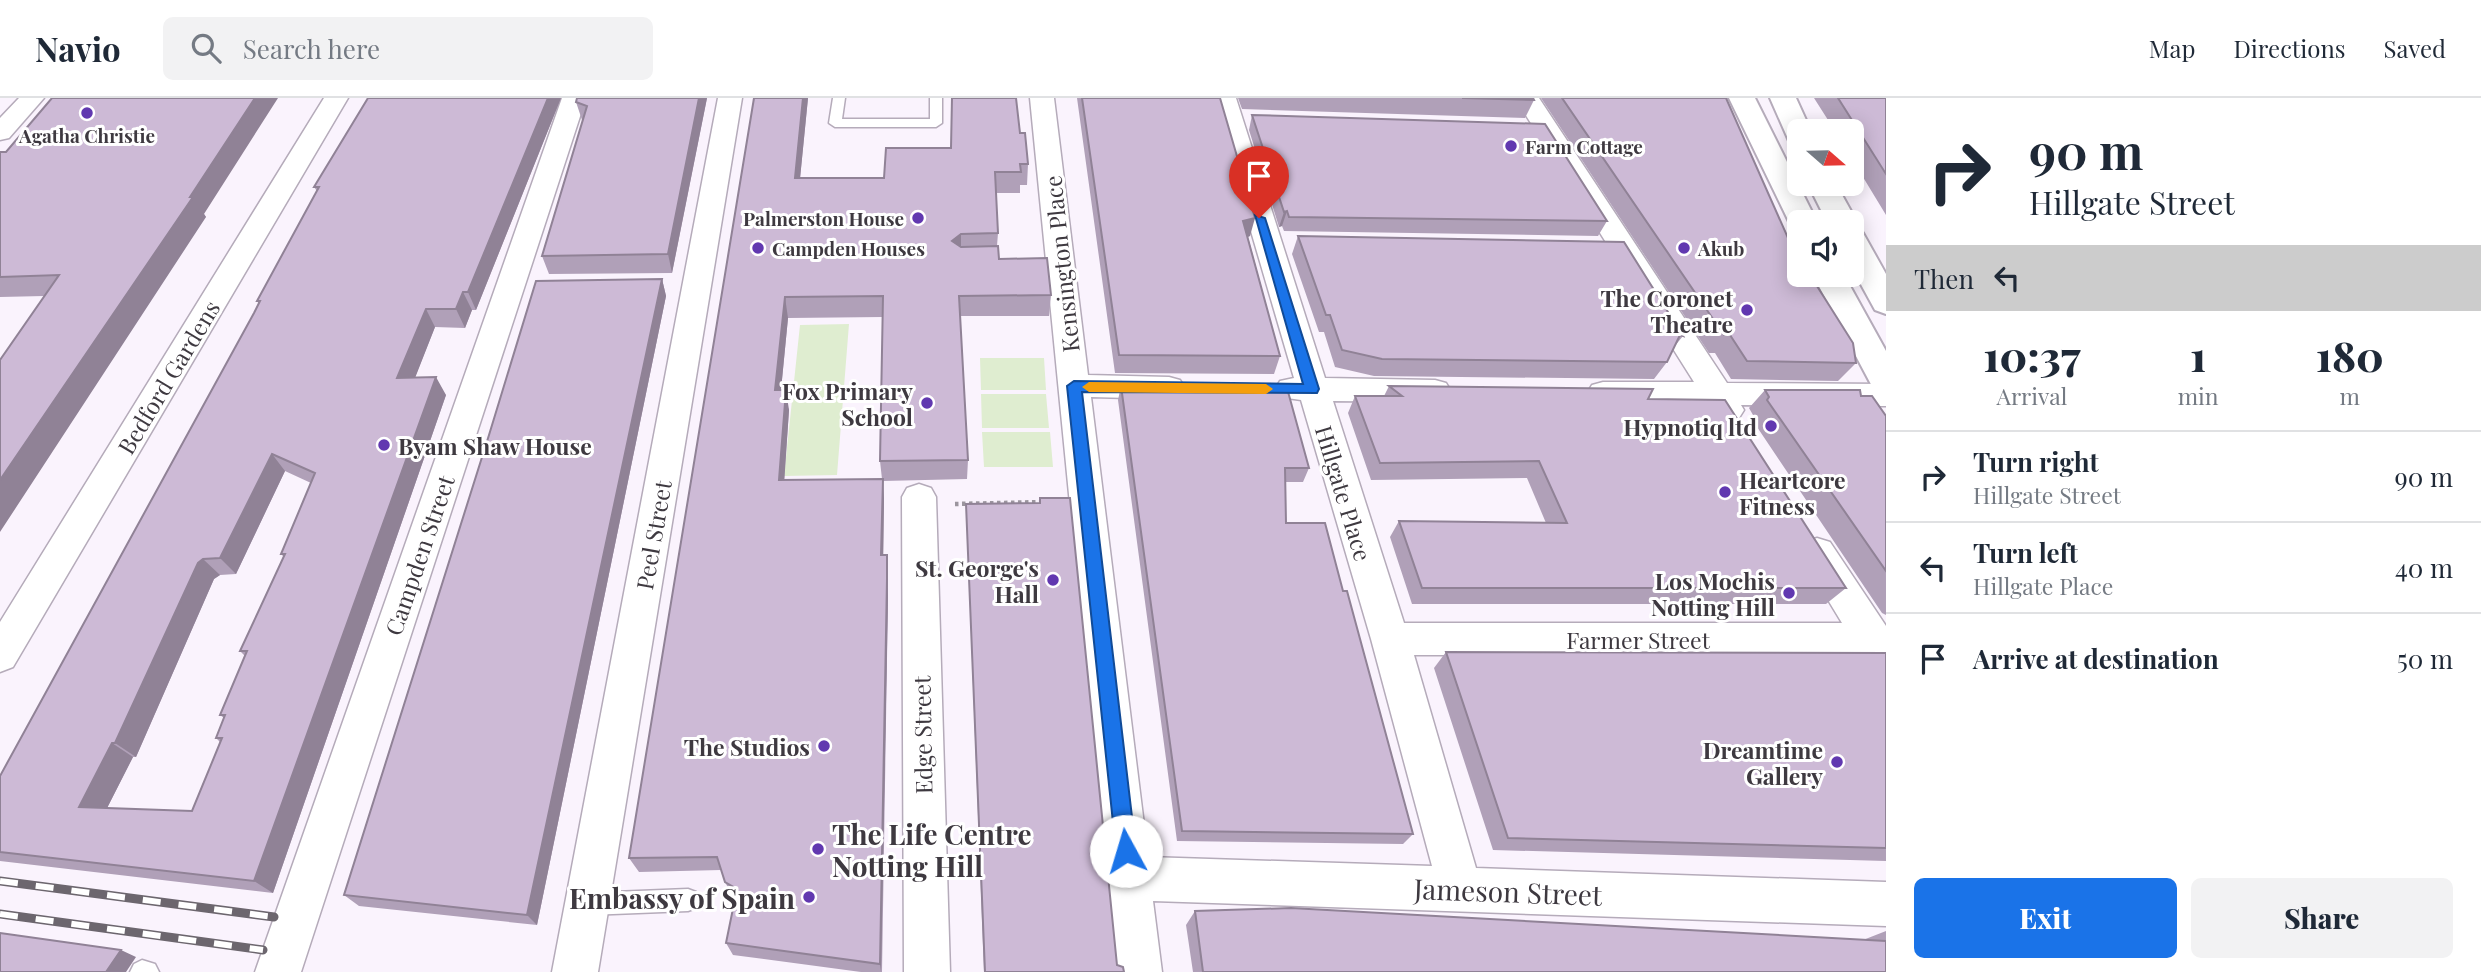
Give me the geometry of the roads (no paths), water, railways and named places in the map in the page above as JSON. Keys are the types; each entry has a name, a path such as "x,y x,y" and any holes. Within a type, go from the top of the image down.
{"main road":[{"path":"1742,98 1795,210"},
{"path":"1783,98 1792,119"},
{"path":"1864,262 1886,303"},
{"path":"1835,287 1886,381"}],"street":[{"path":"0,133 32,98"},
{"name":"Bedford Gardens","path":"0,655 336,98"},
{"name":"Campden Street","path":"278,972 524,286 574,98"},
{"name":"Peel Street","path":"575,972 588,904 682,284 730,98"},
{"name":"Kensington Place","path":"1042,98 1054,260 1074,386 1139,972"},
{"path":"1527,98 1532,128 1624,248 1743,434"},
{"name":"Hillgate Place","path":"1239,112 1266,242 1390,639 1460,889"},
{"path":"1266,242 1301,243"},
{"path":"1592,248 1624,248"},
{"path":"1074,386 1192,388"},
{"path":"1259,388 1461,391"},
{"path":"1569,393 1886,394"},
{"name":"Edge Street","path":"919,501 926,972"},
{"path":"1800,525 1881,648"},
{"name":"Farmer Street","path":"1390,639 1881,648"},
{"name":"Jameson Street","path":"1129,878 1886,904"}],"lane":[{"path":"839,98 835,123 936,123 936,98"},
{"path":"588,904 688,900"}],"railway":[{"path":"0,881 274,917"},
{"path":"0,914 263,950"}],"place":[{"name":"Agatha Christie","path":"87,113"},
{"name":"Farm Cottage","path":"1511,146"},
{"name":"Palmerston House","path":"918,218"},
{"name":"Campden Houses","path":"758,248"},
{"name":"Akub","path":"1684,248"},
{"name":"The Coronet Theatre","path":"1747,310"},
{"name":"Fox Primary School","path":"927,403"},
{"name":"Hypnotiq ltd","path":"1771,426"},
{"name":"Byam Shaw House","path":"384,445"},
{"name":"Heartcore Fitness","path":"1725,492"},
{"name":"St. George's Hall","path":"1053,580"},
{"name":"Los Mochis Notting Hill","path":"1789,593"},
{"name":"The Studios","path":"824,746"},
{"name":"Dreamtime Gallery","path":"1837,762"},
{"name":"The Life Centre Notting Hill","path":"818,849"},
{"name":"Embassy of Spain","path":"809,897"}]}
